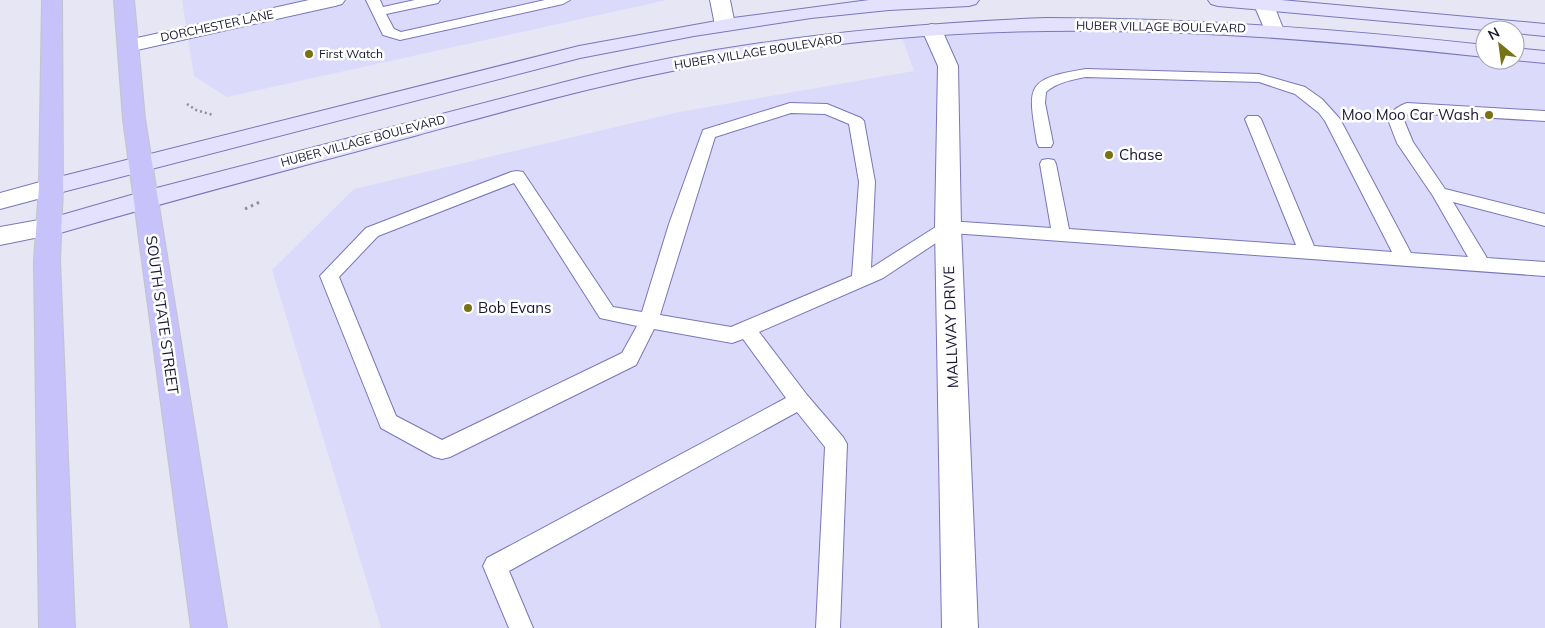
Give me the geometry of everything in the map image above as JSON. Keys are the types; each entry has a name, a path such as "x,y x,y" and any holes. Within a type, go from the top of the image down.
{"main road":[{"path":"52,0 52,187 47,267 57,628"},
{"name":"SOUTH STATE STREET","path":"127,1 128,46 144,200 209,628"}],"street":[{"name":"DORCHESTER LANE","path":"128,46 335,0"},
{"path":"720,0 725,25"},
{"name":"HUBER VILLAGE BOULEVARD","path":"52,187 579,52 785,16 888,4 969,0"},
{"name":"HUBER VILLAGE BOULEVARD","path":"1218,0 1263,2 1545,30"},
{"path":"1263,2 1274,31"},
{"name":"HUBER VILLAGE BOULEVARD","path":"50,227 144,200 592,82 662,67 798,44 932,30 1006,26 1101,25 1220,27 1475,50"},
{"name":"MALLWAY DRIVE","path":"932,30 948,66 948,227 960,628"},
{"path":"1525,55 1545,57"},
{"path":"0,201 52,187"},
{"path":"0,236 50,227"}],"lane":[{"path":"433,0 375,6 388,32 400,36 563,0"},
{"path":"1045,143 1038,103 1039,91 1046,84 1062,77 1086,73 1259,78 1280,83 1310,96 1323,106 1332,119 1405,259"},
{"path":"861,279 867,182 856,121 827,109 790,108 708,134 678,224 650,321 629,359 442,450 388,422 329,276 372,232 517,176 608,313 650,321 732,335 861,279 876,272 948,227 1545,269"},
{"path":"1482,265 1439,193 1404,143 1395,117 1408,108 1545,116"},
{"path":"1253,119 1308,252"},
{"path":"1048,164 1060,235"},
{"path":"1439,193 1545,220"},
{"path":"746,329 800,401 836,444 828,628"},
{"path":"521,628 495,566 800,401"}],"path":[{"path":"245,209 266,199"}],"shaded area":[{"path":"182,0 667,0 227,97 194,76"},
{"path":"1101,25 1475,50 1475,70 1525,70 1525,58 1545,57 1545,628 381,628 272,270 354,189 679,112 914,71 900,32"}],"place":[{"name":"First Watch","path":"309,54"},
{"name":"Moo Moo Car Wash","path":"1489,115"},
{"name":"Chase","path":"1109,155"},
{"name":"Bob Evans","path":"468,308"}]}
